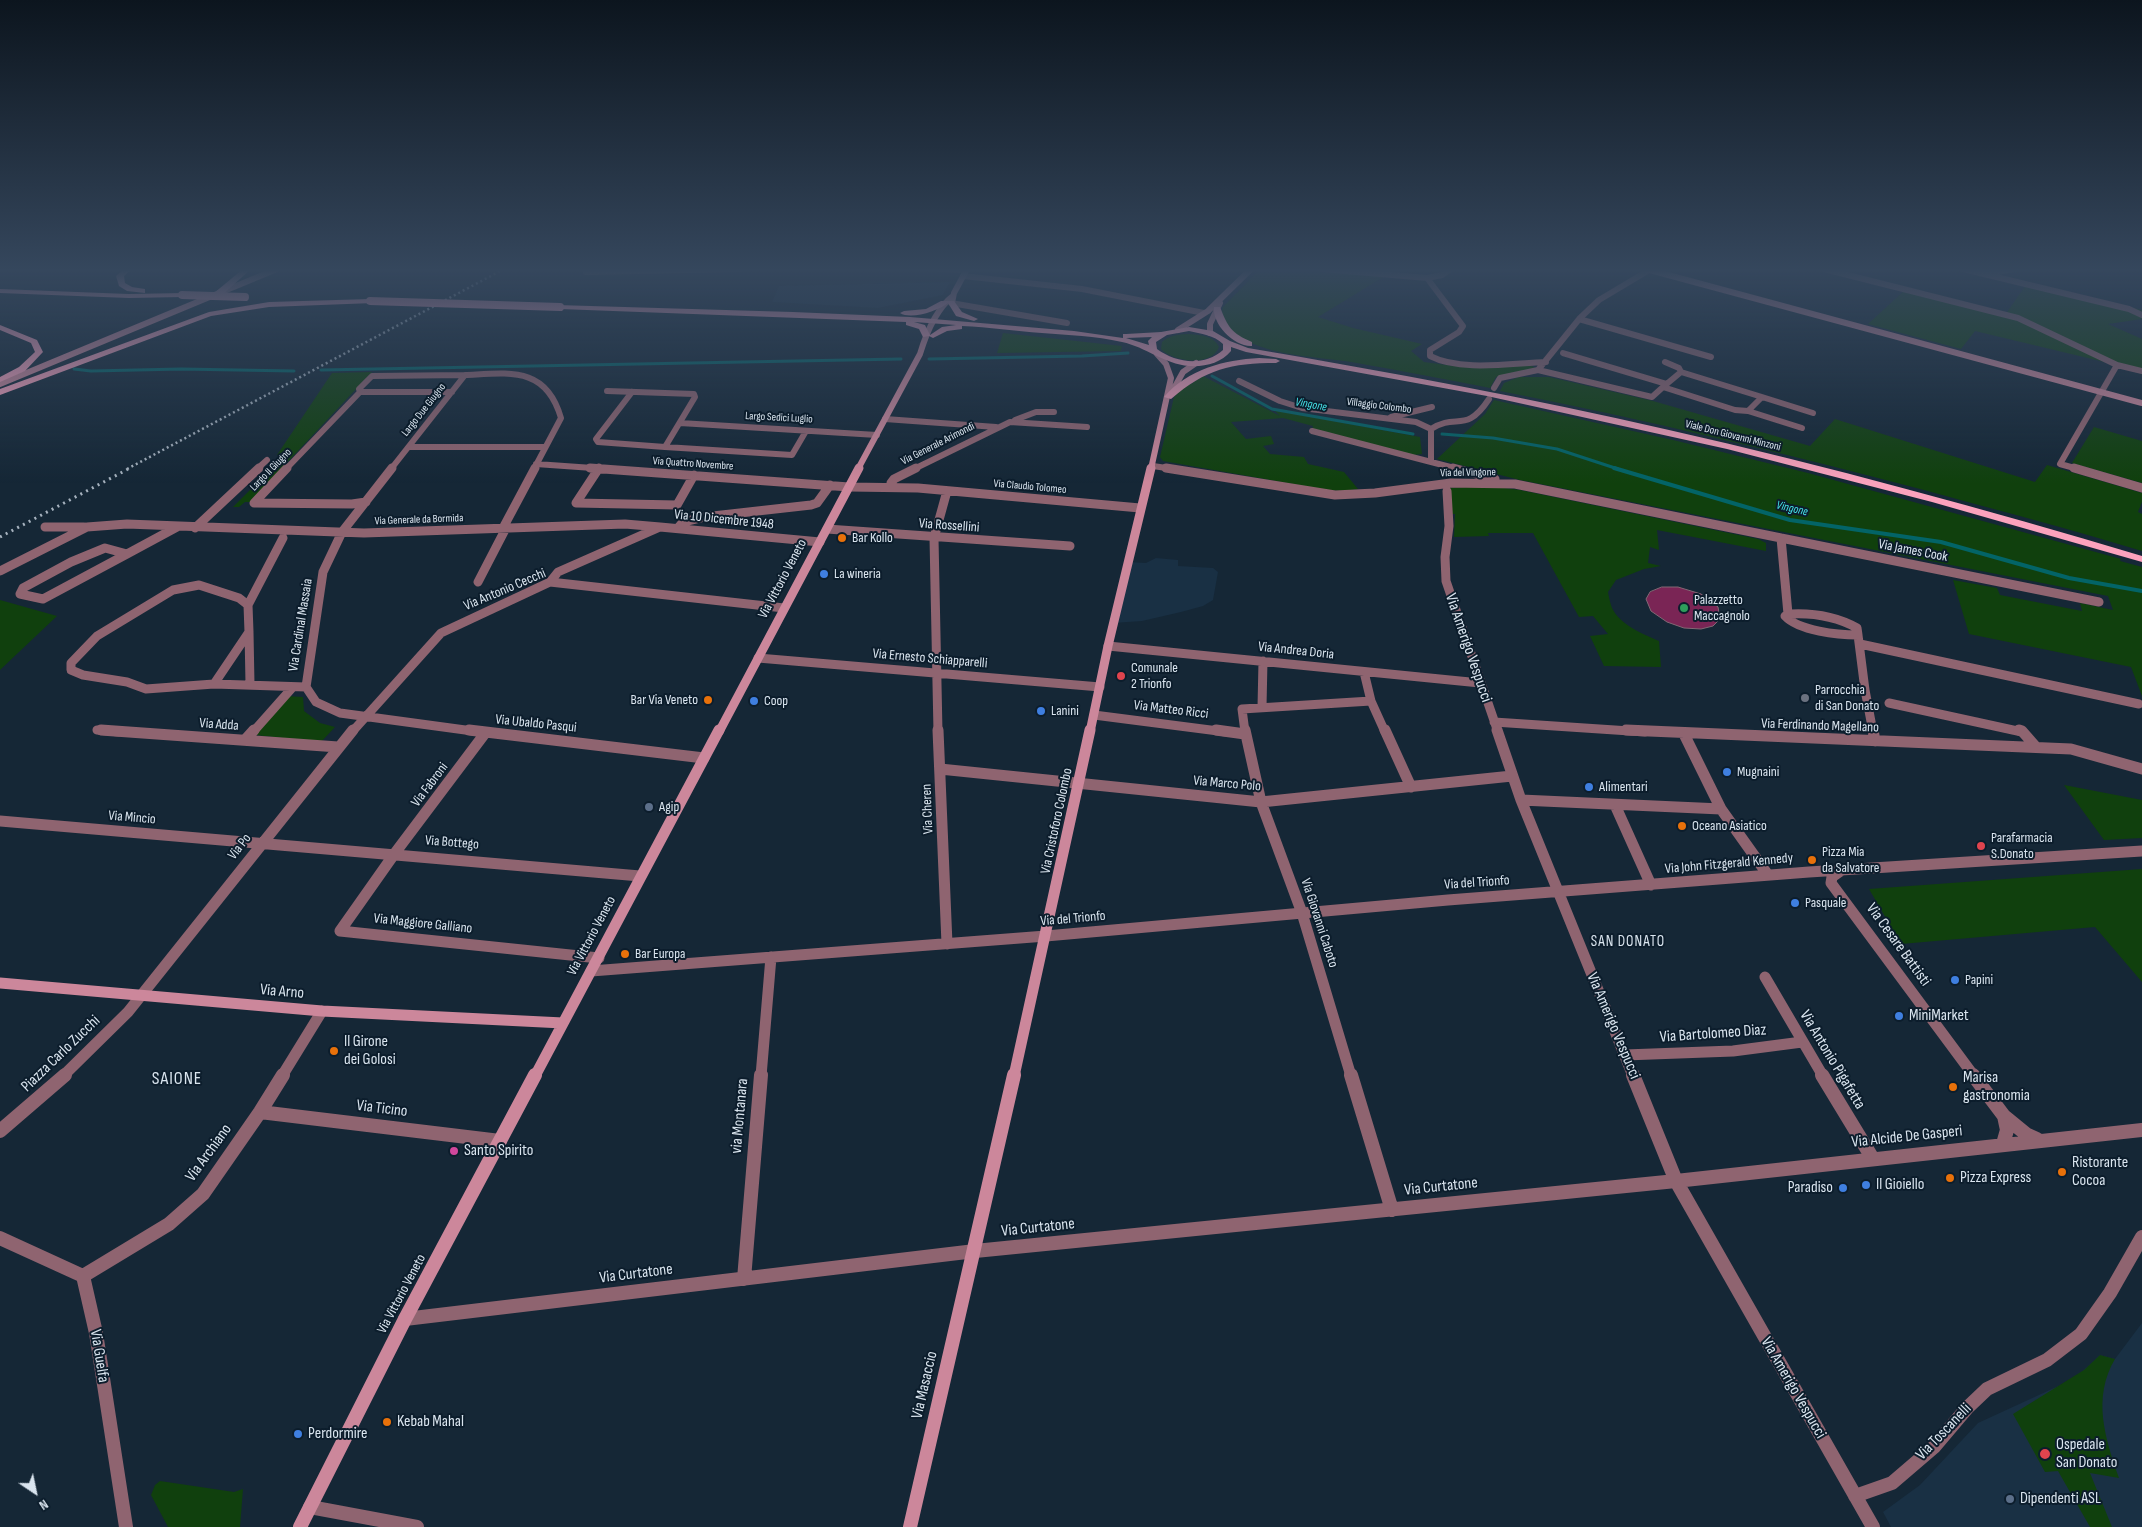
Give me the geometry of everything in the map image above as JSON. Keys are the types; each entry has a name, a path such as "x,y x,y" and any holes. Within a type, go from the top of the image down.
{"main road":[{"path":"0,380 24,368 34,360 39,352 34,342 30,340"},
{"path":"0,384 107,340"},
{"path":"0,392 143,340"},
{"name":"Via Vittorio Veneto","path":"300,1527 405,1319 928,340"},
{"name":"Viale Don Giovanni Minzoni","path":"1121,340 1174,361 1196,363 1220,358 1250,356 1293,359"},
{"path":"1153,340 1155,352"},
{"name":"Viale Don Giovanni Minzoni","path":"1223,340 1246,350 1426,381 1728,446 1912,493 2142,559"},
{"path":"1241,340 1293,359"},
{"path":"1911,340 2142,402"},
{"path":"1220,358 1227,351 1227,343"},
{"name":"Via Cristoforo Colombo","path":"975,1251 1046,936 1108,646 1168,397 1171,371 1167,362 1155,352"},
{"path":"1168,397 1187,380 1214,367 1244,362 1293,359"},
{"name":"Via Cristoforo Colombo","path":"1168,397 1183,372 1196,363"},
{"name":"Via Arno","path":"0,983 322,1011 563,1023"},
{"name":"Via Masaccio","path":"910,1527 975,1251"}],"street":[{"path":"1446,340 1430,350 1430,356 1455,364 1546,362"},
{"path":"1538,370 1563,340"},
{"path":"1653,340 1711,357"},
{"path":"2065,340 2117,365 2142,371"},
{"path":"1562,352 1735,410 1748,410 1802,428"},
{"path":"1665,362 1680,368 1681,372 1813,413"},
{"path":"2117,365 2060,464 2142,488"},
{"path":"1494,388 1500,378 1538,370 1652,397 1681,372"},
{"path":"465,375 514,374 532,379 543,384 554,395 559,407 560,418 478,582"},
{"name":"Largo II Giugno","path":"366,502 352,504 254,503 360,392 359,389 372,376 465,375"},
{"name":"Largo Due Giugno","path":"342,532 465,375"},
{"name":"Villaggio Colombo","path":"1239,381 1280,401 1302,408 1416,422 1431,428"},
{"path":"607,391 694,394 695,396 680,423 664,447"},
{"path":"360,392 452,392"},
{"path":"632,392 600,433 596,439 598,442 792,454 806,431"},
{"path":"1748,410 1762,397"},
{"path":"1431,462 1431,428 1441,424 1470,420 1483,410 1489,399"},
{"path":"1385,418 1432,407"},
{"name":"Via Generale Arimondi","path":"891,483 894,479 997,427 1036,412 1054,412"},
{"path":"885,419 997,427"},
{"path":"1010,422 1087,427"},
{"name":"Largo Sedici Luglio","path":"680,423 877,435"},
{"path":"1312,431 1515,484"},
{"path":"409,447 546,446"},
{"path":"195,528 267,460"},
{"path":"1431,462 1446,470 1459,483"},
{"name":"Via Quattro Novembre","path":"536,464 849,487"},
{"name":"Via del Vingone","path":"1152,466 1335,495 1362,495 1459,483 1515,484 1781,538"},
{"path":"599,468 576,502 677,505 694,475"},
{"name":"Via Claudio Tolomeo","path":"849,487 863,480 947,491 1140,508"},
{"path":"678,528 683,522 704,517 810,506 817,504 830,485"},
{"name":"Via Claudio Tolomeo","path":"849,487 918,488"},
{"name":"Via Cheren","path":"947,491 934,538 936,673 947,944"},
{"name":"Via Amerigo Vespucci","path":"1447,491 1449,526 1445,557 1446,581 1512,776 1557,892 1676,1181 1873,1527"},
{"name":"Via Generale da Bormida","path":"0,571 87,527 127,524 364,533 625,524 660,527"},
{"path":"128,554 105,548 71,562 23,588 20,594 43,599 128,554 178,526"},
{"path":"45,527 87,527"},
{"name":"Via 10 Dicembre 1948","path":"550,582 558,572 660,527 820,542"},
{"name":"Via Rossellini","path":"827,529 934,538 1070,546"},
{"name":"Via Cardinal Massaia","path":"342,532 323,572 306,687 324,707 338,714 365,718"},
{"path":"250,684 248,605 284,538"},
{"path":"1781,538 1788,614 1785,616 1786,619 1798,625 2139,704"},
{"name":"Via James Cook","path":"1781,538 2099,602"},
{"name":"Via Antonio Cecchi","path":"365,718 441,633 550,582 784,608"},
{"path":"248,605 239,598 199,585 173,590 98,636 71,663 71,670 83,675 127,682 146,689 214,684 306,687"},
{"path":"1786,597 1800,609 1812,615"},
{"path":"1788,614 1812,615 1848,623 1857,628 1875,741"},
{"path":"214,684 249,632"},
{"name":"Via Andrea Doria","path":"1108,646 1480,682"},
{"name":"Via Ernesto Schiapparelli","path":"758,658 1100,687"},
{"path":"1263,661 1262,708 1371,701"},
{"path":"1364,672 1371,701 1410,787"},
{"path":"245,740 292,688"},
{"path":"1889,703 2022,731 2036,747"},
{"name":"Via Giovanni Caboto","path":"1262,708 1242,709 1245,734 1260,802 1302,913 1392,1210"},
{"name":"Via Matteo Ricci","path":"1094,715 1245,734"},
{"name":"Via Ubaldo Pasqui","path":"365,718 704,758"},
{"name":"Via Po","path":"141,996 338,747 365,718"},
{"name":"Via Ferdinando Magellano","path":"1494,722 1684,734 2071,749 2142,769"},
{"name":"Via Adda","path":"97,730 338,747"},
{"name":"Via Fabroni","path":"395,853 486,732"},
{"path":"1684,734 1721,809 1768,875"},
{"name":"Via Marco Polo","path":"940,769 1260,802 1512,776"},
{"path":"1521,800 1721,809"},
{"path":"1615,805 1651,885"},
{"name":"Via Mincio","path":"0,821 260,845"},
{"name":"Via Bottego","path":"260,845 395,853 640,876"},
{"name":"Via John Fitzgerald Kennedy","path":"1557,892 1809,872 2142,851"},
{"name":"Via Maggiore Galliano","path":"395,853 340,931 599,958"},
{"path":"1809,872 1831,883 1832,877 1843,870"},
{"name":"Via Cesare Battisti","path":"1831,883 2004,1116 2026,1134 2041,1140"},
{"name":"Via del Trionfo","path":"591,970 947,944 1557,892"},
{"name":"via Montanara","path":"744,1279 771,957"},
{"name":"Via Antonio Pigafetta","path":"1765,977 1873,1159"},
{"name":"Piazza Carlo Zucchi","path":"0,1131 71,1069 141,996"},
{"name":"Via Archiano","path":"83,1276 170,1224 203,1194 260,1112 322,1011"},
{"name":"Via Bartolomeo Diaz","path":"1625,1055 1733,1051 1802,1042"},
{"name":"Via Ticino","path":"260,1112 500,1140"},
{"path":"2003,1144 2007,1130 2004,1116"},
{"name":"Via Alcide De Gasperi","path":"1676,1181 2142,1130"},
{"name":"Via Curtatone","path":"405,1319 975,1251 1676,1181"},
{"name":"Via Toscanelli","path":"1855,1496 1892,1483 1934,1447 1967,1408 1987,1389 2047,1360 2081,1334 2110,1293 2142,1237"},
{"path":"0,1238 83,1276"},
{"name":"Via Guelfa","path":"83,1276 96,1333 126,1527"},
{"path":"310,1507 417,1527"}],"shaded area":[{"path":"1156,558 1178,560 1178,566 1213,568 1218,572 1213,600 1203,606 1142,621 1113,623 1128,562 1146,563"},
{"name":"Ospedale San Donato","path":"2142,1323 2142,1527 1891,1527 1883,1512 1920,1485 1978,1423 2065,1383 2084,1370 2100,1355 2115,1359"}],"green space":[{"path":"1001,340 1069,340 1122,346 1121,351 997,353"},
{"path":"1165,340 1214,340 1219,347 1209,358 1192,360 1174,357 1167,353 1161,349 1162,342"},
{"path":"1406,340 1422,344 1411,351 1424,362 1454,366 1532,366 1535,368 1496,377 1490,388 1404,371 1284,353 1247,341"},
{"path":"1928,340 1968,340 1961,349"},
{"path":"2014,340 2142,340 2142,371"},
{"path":"372,372 250,502 245,502 239,507 233,507 285,455 277,455 332,373"},
{"path":"1203,376 1280,416 1274,410 1420,437 1422,454 1413,455 1312,431 1313,426 1283,418 1231,422 1246,439 1271,436 1274,444 1263,446 1270,454 1304,457 1308,464 1344,472 1358,489 1343,491 1327,490 1163,461 1160,457 1174,397 1186,384 1191,384"},
{"path":"1519,377 1549,377 1653,401 1810,446 1835,419 2035,482 2047,465 2142,493 2142,502 2138,512 2142,514 2142,551 2006,512 1818,463 1660,425 1500,391 1504,383"},
{"path":"1494,400 1673,440 1808,473 2121,559 2120,561 2142,567 2142,696 2131,667 1969,634 1953,580 1997,588 2000,595 2082,611 2080,603 2113,610 2108,596 1520,480 1437,459 1485,414"},
{"path":"2094,427 2142,441 2142,483 2072,463"},
{"path":"1489,486 1520,490 1758,539 1766,543 1766,551 1657,530 1659,550 1650,547 1648,563 1661,566 1644,569 1616,580 1608,592 1612,608 1620,619 1659,641 1661,667 1604,666 1590,636 1608,634 1593,616 1579,617 1533,533 1488,533 1489,536 1454,537 1455,514 1448,514 1445,488"},
{"path":"0,600 57,616 0,670"},
{"path":"285,696 303,697 304,711 320,723 335,727 321,742 255,735"},
{"path":"2064,785 2142,800 2142,838 2104,840"},
{"path":"2142,869 2142,982 2095,927 1901,944 1869,889"},
{"path":"2100,1355 2115,1359 2108,1374 2102,1403 2109,1448 2119,1478 2090,1473 2112,1527 2090,1527 2058,1471 2045,1472 2013,1414 2084,1370"},
{"path":"160,1481 234,1492 243,1489 240,1527 168,1527 151,1495 155,1485"}],"building":[{"name":"Palazzetto Maccagnolo","path":"1662,587 1678,587 1701,594 1718,607 1720,619 1713,626 1701,629 1684,628 1667,622 1651,611 1646,599 1650,592"}],"waterway":[{"name":"Vingone","path":"929,359 1082,356 1128,353"},
{"path":"321,370 901,359"},
{"path":"74,369 91,371 181,369 294,371"},
{"name":"Vingone","path":"1212,376 1272,409 1413,434"},
{"name":"Vingone","path":"1442,434 1493,438 1557,449 1618,469"},
{"name":"Vingone","path":"1614,468 1790,520 1941,542 2069,578 2142,591"}],"railway":[{"path":"127,469 370,340"},
{"path":"0,537 130,468"}],"place":[{"name":"Bar Kollo","path":"842,538"},
{"name":"La wineria","path":"824,574"},
{"name":"Palazzetto Maccagnolo","path":"1684,608"},
{"name":"Comunale 2 Trionfo","path":"1121,676"},
{"name":"Parrocchia di San Donato","path":"1805,698"},
{"name":"Bar Via Veneto","path":"708,700"},
{"name":"Coop","path":"754,701"},
{"name":"Lanini","path":"1041,711"},
{"name":"Mugnaini","path":"1727,772"},
{"name":"Alimentari","path":"1589,787"},
{"name":"Agip","path":"649,807"},
{"name":"Oceano Asiatico","path":"1682,826"},
{"name":"Parafarmacia S.Donato","path":"1981,846"},
{"name":"Pizza Mia da Salvatore","path":"1812,860"},
{"name":"Pasquale","path":"1795,903"},
{"name":"Bar Europa","path":"625,954"},
{"name":"Papini","path":"1955,980"},
{"name":"MiniMarket","path":"1899,1016"},
{"name":"Il Girone dei Golosi","path":"334,1051"},
{"name":"Marisa gastronomia","path":"1953,1087"},
{"name":"Santo Spirito","path":"454,1151"},
{"name":"Ristorante Cocoa","path":"2062,1172"},
{"name":"Pizza Express","path":"1950,1178"},
{"name":"Il Gioiello","path":"1866,1185"},
{"name":"Paradiso","path":"1843,1188"},
{"name":"Kebab Mahal","path":"387,1422"},
{"name":"Perdormire","path":"298,1434"},
{"name":"Ospedale San Donato","path":"2045,1454"},
{"name":"Dipendenti ASL","path":"2010,1499"}],"district":[{"name":"SAN DONATO","path":"1628,942"},
{"name":"SAIONE","path":"177,1079"}]}
